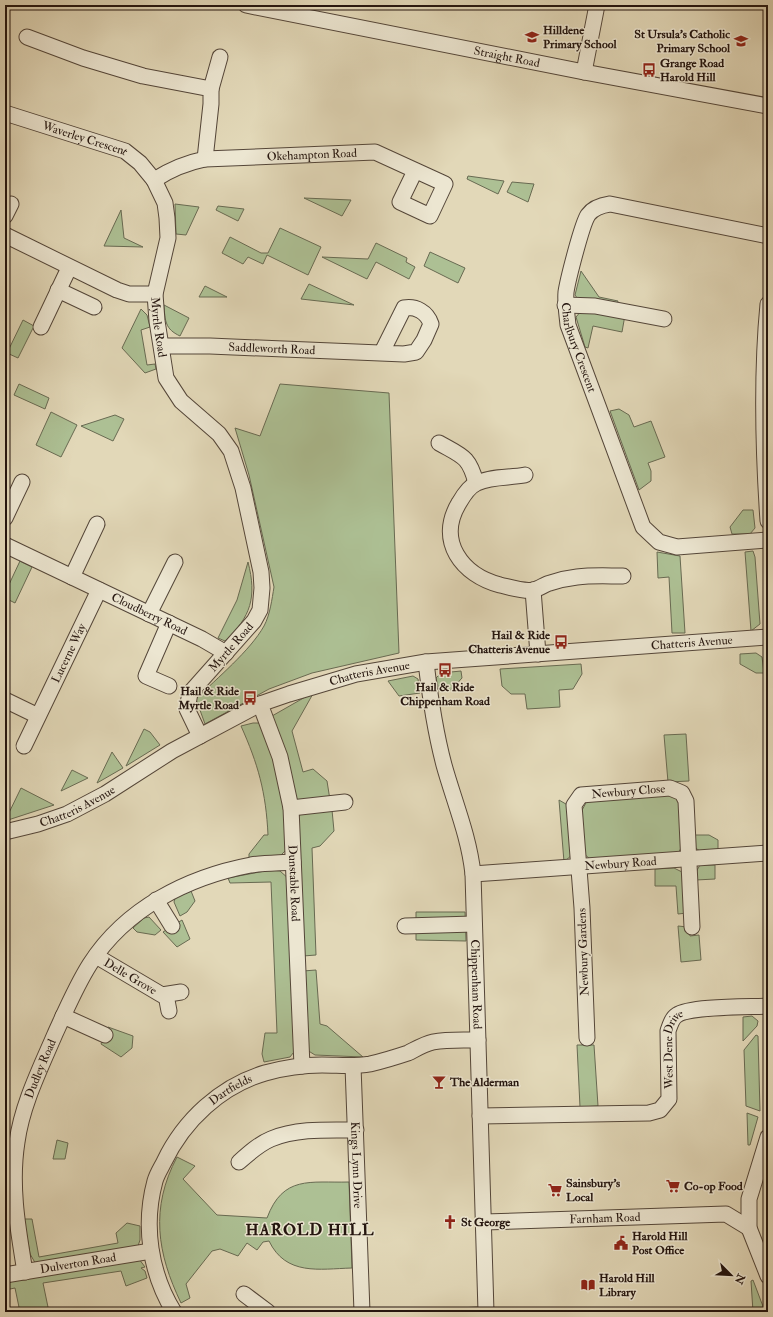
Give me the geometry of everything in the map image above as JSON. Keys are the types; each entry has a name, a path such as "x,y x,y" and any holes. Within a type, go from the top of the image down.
{"street":[{"name":"Straight Road","path":"246,5 584,72 768,106"},
{"path":"584,72 597,5"},
{"path":"27,36 83,58 143,76 211,89"},
{"path":"154,180 171,169 185,163 204,159 211,104 211,89 220,57"},
{"name":"Waverley Crescent","path":"5,113 124,151 140,163 154,180"},
{"name":"Okehampton Road","path":"204,159 375,152 415,170"},
{"name":"Myrtle Road","path":"154,180 165,203 168,231 155,294 157,321 166,378 181,401 219,434 231,451 243,488 256,546 262,588 260,610 246,632 190,693 187,709 200,736"},
{"name":"Charlbury Crescent","path":"768,236 610,204 604,205 589,214 583,226 566,291 565,305 568,326 643,527 659,542 677,547 768,540"},
{"path":"5,235 69,268 117,290 129,294 155,294"},
{"path":"41,327 69,268"},
{"path":"58,290 94,307"},
{"path":"768,304 764,348 762,401 763,455 768,521"},
{"path":"565,305 595,306 664,319"},
{"name":"Saddleworth Road","path":"162,346 210,346 382,352"},
{"path":"439,443 463,456 468,462 476,483"},
{"path":"525,475 509,478 492,478 476,483 460,500 452,520 451,539 457,557 468,570 489,581 533,590 549,583 578,577 622,576"},
{"path":"5,518 22,482"},
{"path":"72,577 97,524"},
{"name":"Cloudberry Road","path":"5,545 149,614 226,653"},
{"path":"149,614 175,562"},
{"name":"Lucerne Way","path":"24,746 99,590"},
{"path":"533,590 538,654"},
{"path":"169,624 146,676 169,686"},
{"name":"Chatteris Avenue","path":"5,832 38,824 67,814 105,794 200,736 260,704 356,674 426,662 768,637"},
{"name":"Chippenham Road","path":"426,662 432,711 444,765 471,853 473,874 486,1312"},
{"path":"5,700 38,716"},
{"name":"Dunstable Road","path":"260,704 280,757 291,808 302,1066"},
{"name":"Newbury Close","path":"579,866 574,805 581,795 670,788 682,794 686,802 689,859"},
{"path":"291,808 346,802"},
{"name":"Newbury Road","path":"473,874 768,853"},
{"path":"689,859 692,927"},
{"name":"Dudley Road","path":"25,1272 15,1212 14,1181 17,1143 30,1094 76,988 96,956 119,929 156,900 181,887 221,872 252,865 293,862"},
{"name":"Newbury Gardens","path":"579,866 587,1038"},
{"path":"156,900 172,926"},
{"path":"405,926 474,924"},
{"name":"Delle Grove","path":"96,956 162,996 181,992"},
{"name":"Delle Grove","path":"166,995 169,1011"},
{"name":"West Dene Drive","path":"480,1116 649,1113 660,1110 669,1099 668,1031 671,1022 677,1015 697,1010 768,1006"},
{"path":"63,1016 105,1035"},
{"name":"Dartfields","path":"174,1312 159,1282 149,1236 150,1213 155,1180 169,1151 181,1132 200,1112 234,1086 266,1073 302,1066 353,1066 389,1059 431,1043 455,1040 478,1040"},
{"name":"Kings Lynn Drive","path":"353,1066 362,1312"},
{"path":"239,1162 256,1147 271,1139 288,1133 356,1130"},
{"path":"768,1137 749,1199 749,1228 768,1276"},
{"path":"749,1199 726,1214 749,1228"},
{"name":"Farnham Road","path":"484,1222 726,1214"},
{"name":"Dulverton Road","path":"5,1275 152,1251"},
{"path":"244,1294 268,1312"}],"green space":[{"path":"468,176 504,181 498,194 467,179"},
{"path":"512,182 534,184 528,202 507,192"},
{"path":"304,198 351,200 342,216"},
{"path":"175,204 199,207 186,235 176,234"},
{"path":"218,206 244,209 238,221 216,210"},
{"path":"121,210 124,238 143,247 104,246"},
{"path":"280,228 321,247 308,275 267,255 263,264 248,257 243,264 222,253 230,237 261,253 268,253"},
{"path":"376,243 407,258 406,262 415,267 409,279 376,262 367,279 322,257 368,259"},
{"path":"430,252 465,268 458,283 424,266"},
{"path":"581,271 599,297 618,301 616,307 580,302 575,295"},
{"path":"309,284 354,305 301,299"},
{"path":"205,286 227,297 199,297"},
{"path":"164,305 189,318 180,336 171,330 167,324"},
{"path":"141,309 147,315 150,327 141,330 147,365 155,364 156,369 145,373 122,348"},
{"path":"582,310 625,315 622,332 593,326 588,348 585,347 576,317"},
{"path":"23,320 34,326 18,358 7,353"},
{"path":"19,384 49,398 45,409 14,395"},
{"path":"280,384 389,393 399,653 312,673 269,689 205,724 196,699 233,664 250,645 264,626 268,617 274,587 249,475 235,428 260,436"},
{"path":"619,409 629,415 634,427 651,421 665,457 648,463 651,471 651,481 639,490 610,411"},
{"path":"51,412 77,425 61,457 36,445"},
{"path":"115,415 124,419 113,441 81,426"},
{"path":"743,510 753,510 755,528 750,534 732,534 730,527"},
{"path":"753,551 755,557 760,624 751,631 745,552"},
{"path":"657,552 680,556 685,633 672,633 669,577 658,578"},
{"path":"20,561 32,567 15,603 5,598 5,593"},
{"path":"248,562 252,586 250,606 241,623 225,641 218,638 237,600"},
{"path":"756,653 762,657 764,673 756,673 740,664 740,654"},
{"path":"581,664 582,674 573,689 559,690 560,707 527,709 525,694 511,694 502,686 500,669"},
{"path":"461,671 462,678 451,690 439,691 436,678 441,673"},
{"path":"413,676 418,679 420,693 399,696 388,681"},
{"path":"314,692 292,731 303,772 313,769 327,781 330,800 295,803 272,716"},
{"path":"253,723 262,723 282,788 288,848 279,857 249,859 249,854 264,835 268,835 265,805 260,779 252,753 241,726"},
{"path":"144,729 150,732 160,745 126,766"},
{"path":"686,734 689,781 668,782 664,735"},
{"path":"112,752 123,768 97,783"},
{"path":"72,770 88,778 61,791"},
{"path":"21,788 54,805 5,821"},
{"path":"669,794 677,798 680,805 683,845 678,853 590,859 583,853 581,812 587,801"},
{"path":"559,800 571,807 574,853 564,862"},
{"path":"332,810 334,831 320,846 312,848 316,955 303,956 297,819 303,811"},
{"path":"693,835 709,835 718,840 718,850 700,851 694,847"},
{"path":"700,865 715,865 715,879 696,880 696,872"},
{"path":"674,868 684,873 687,913 678,914 676,886 655,886 655,869"},
{"path":"270,870 280,871 289,879 297,1048 290,1057 264,1062 262,1054 265,1033 277,1033 271,882 230,883 228,878"},
{"path":"191,891 195,901 187,912 180,916 174,902 175,898"},
{"path":"416,912 465,912 466,941 416,940"},
{"path":"149,917 161,930 155,935 137,932 133,928 144,918"},
{"path":"182,920 190,939 177,947 163,932"},
{"path":"678,926 688,927 690,936 699,935 701,960 681,962"},
{"path":"316,970 320,1024 327,1026 363,1057 315,1055 307,1050 303,971"},
{"path":"752,1016 758,1021 757,1026 743,1041 743,1017"},
{"path":"108,1027 133,1036 132,1048 121,1057 101,1044"},
{"path":"756,1035 758,1036 760,1111 746,1106 744,1050"},
{"path":"577,1045 594,1045 598,1106 580,1107"},
{"path":"747,1113 758,1117 750,1145 748,1145"},
{"path":"57,1140 68,1143 65,1159 53,1159"},
{"path":"177,1157 195,1166 183,1179 217,1215 267,1218 281,1194 299,1184 310,1182 349,1182 352,1268 304,1268 284,1260 276,1252 269,1241 263,1242 257,1250 247,1243 238,1256 220,1249 212,1251 186,1284 190,1298 181,1303 166,1266 160,1230 160,1212 163,1194 168,1176"},
{"path":"24,1219 32,1219 39,1257 118,1243 116,1233 127,1223 140,1226 140,1240 137,1249 37,1266 30,1254"},
{"path":"139,1259 145,1267 141,1268 145,1271 147,1278 126,1286 121,1271 43,1283 49,1312 20,1312 15,1288 5,1290 5,1280"},
{"path":"753,1280 764,1309 754,1312 751,1281"},
{"path":"477,1307 477,1312 459,1312 459,1308"}],"place":[{"name":"Hilldene Primary School","path":"532,37"},
{"name":"St Ursula's Catholic Primary School","path":"741,41"},
{"name":"Grange Road Harold Hill","path":"649,70"},
{"name":"Hail & Ride Chatteris Avenue","path":"561,642"},
{"name":"Hail & Ride Chippenham Road","path":"445,670"},
{"name":"Hail & Ride Myrtle Road","path":"250,698"},
{"name":"The Alderman","path":"439,1082"},
{"name":"Co-op Food","path":"673,1186"},
{"name":"Sainsbury's Local","path":"555,1190"},
{"name":"St George","path":"450,1222"},
{"name":"Harold Hill Post Office","path":"621,1243"},
{"name":"Harold Hill Library","path":"588,1285"}],"district":[{"name":"HAROLD HILL","path":"310,1229"}]}
